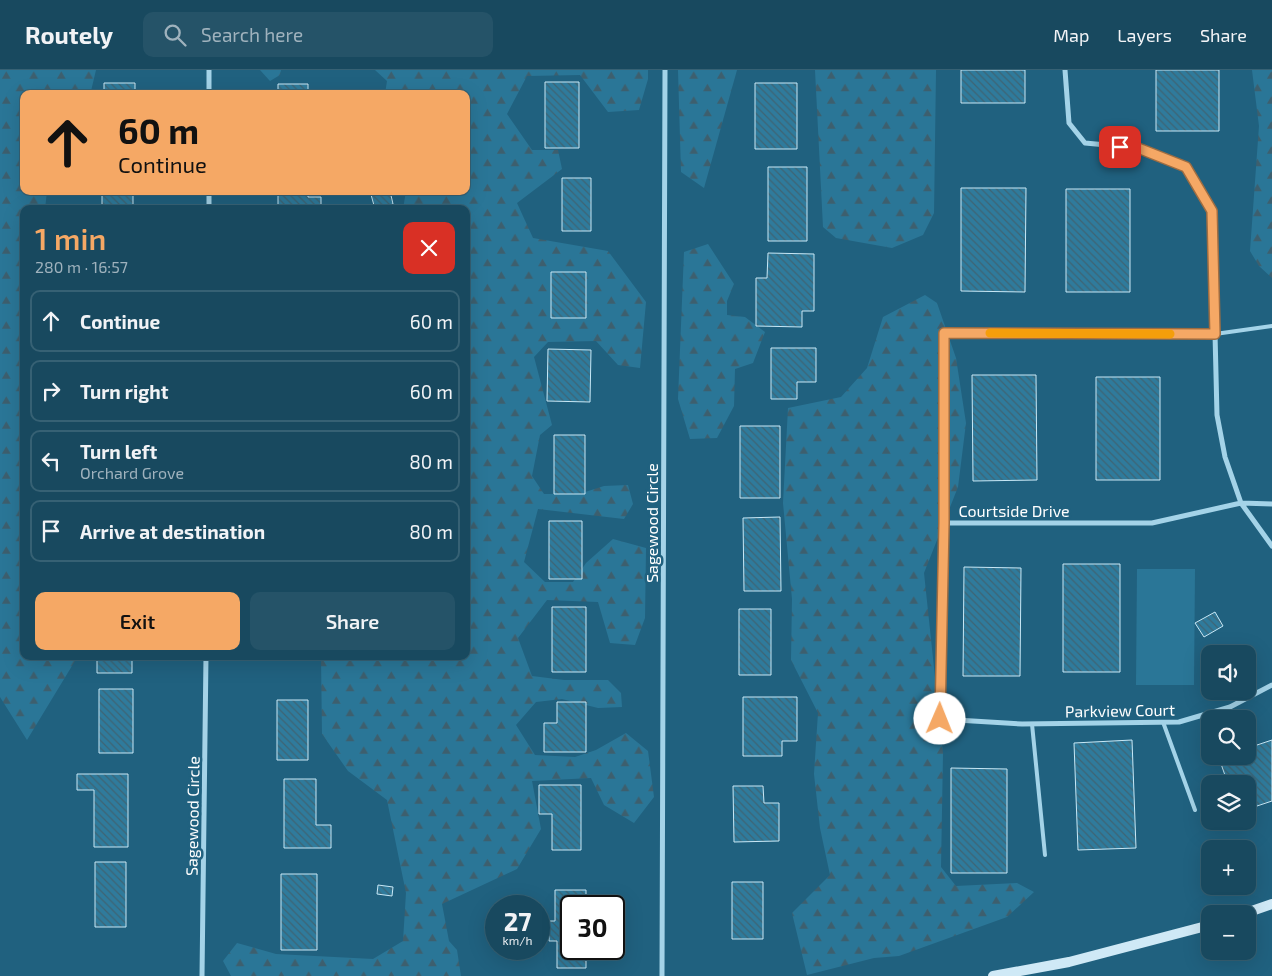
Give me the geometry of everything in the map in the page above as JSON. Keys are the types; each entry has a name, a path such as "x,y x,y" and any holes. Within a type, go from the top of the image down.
{"main road":[{"path":"1256,910 1272,904"},
{"path":"993,976 1069,962 1201,927"}],"street":[{"path":"209,90 210,70"},
{"name":"Sagewood Circle","path":"662,976 665,70"},
{"path":"1065,70 1068,123 1085,143 1138,148 1186,167 1212,211 1217,415 1225,457 1241,503 1272,546"},
{"name":"Courtside Drive","path":"1022,724 940,719 944,523 1152,523 1241,503 1272,504"},
{"name":"Sagewood Circle","path":"202,976 206,660"},
{"name":"Parkview Court","path":"1022,724 1179,722 1230,707 1272,685"}],"lane":[{"path":"944,523 944,333 1215,334 1272,326"},
{"path":"1163,722 1195,810"},
{"path":"1032,724 1045,855"}],"green space":[{"path":"0,70 96,70 91,90 20,90 20,195 47,195 45,205 20,205 20,660 76,660 27,740 0,697"},
{"path":"260,70 281,70 280,75 270,81"},
{"path":"375,70 648,70 648,79 639,110 608,112 580,75 527,76 507,114 532,150 558,150 562,169 517,203 533,238 608,251 646,302 640,368 618,365 596,341 548,342 534,357 552,425 540,435 532,476 544,494 579,494 604,486 628,485 633,504 624,519 538,509 524,562 545,582 573,582 586,563 613,539 646,548 645,618 635,645 610,643 598,602 547,600 518,638 532,676 564,680 608,680 621,693 622,707 598,708 562,699 536,702 516,725 535,755 575,757 596,750 626,733 648,751 654,797 634,823 604,805 591,778 532,781 541,829 517,869 442,904 449,941 457,950 461,976 231,976 223,961 237,943 276,954 373,959 403,941 406,893 387,800 348,771 322,734 321,660 470,660 470,205 404,205 405,195 470,195 470,90 386,90 387,81"},
{"path":"678,70 737,70 704,188 681,172"},
{"path":"815,70 936,70 934,213 923,235 892,248 836,238 823,227"},
{"path":"1252,70 1272,70 1272,278 1259,266 1250,251 1259,126"},
{"path":"708,244 734,284 727,301 727,315 745,317 765,332 753,363 735,369 734,406 717,438 690,439 678,399 684,252"},
{"path":"925,295 937,303 956,358 966,423 958,487 924,573 943,753 941,867 956,886 1017,883 1034,892 1007,917 899,956 874,958 807,975 792,913 830,875 820,828 814,774 818,713 791,660 792,599 783,503 788,408 841,397 867,368 883,317"},
{"path":"1137,569 1195,569 1194,685 1136,685"}],"building":[{"path":"961,70 1025,70 1025,103 961,103"},
{"path":"1156,70 1219,70 1219,131 1156,131"},
{"path":"545,82 579,82 579,148 545,148"},
{"path":"104,83 135,83 135,90 104,90"},
{"path":"755,83 797,83 797,149 755,149"},
{"path":"278,84 308,84 308,90 278,90"},
{"path":"768,167 807,167 807,241 768,241"},
{"path":"562,178 591,178 591,231 562,231"},
{"path":"961,188 1026,188 1025,292 961,291"},
{"path":"1066,189 1130,189 1130,292 1066,292"},
{"path":"102,195 133,195 133,205 102,205"},
{"path":"278,195 321,197 321,205 278,205"},
{"path":"371,195 391,195 393,204 374,205"},
{"path":"768,253 814,254 814,311 802,311 802,327 756,326 756,278 767,278"},
{"path":"551,272 586,272 586,318 551,318"},
{"path":"771,348 816,348 816,382 797,382 797,399 771,399"},
{"path":"548,349 591,350 590,402 547,401"},
{"path":"972,375 1036,375 1037,480 973,481"},
{"path":"1096,377 1160,377 1160,480 1096,480"},
{"path":"740,426 780,426 780,498 740,498"},
{"path":"554,435 585,435 585,494 554,494"},
{"path":"780,517 781,591 744,591 743,518"},
{"path":"549,521 582,521 582,579 549,579"},
{"path":"1063,564 1120,564 1120,672 1063,672"},
{"path":"964,567 1021,568 1020,676 963,676"},
{"path":"552,607 586,607 586,672 552,672"},
{"path":"739,609 771,609 771,675 739,675"},
{"path":"1215,612 1223,626 1204,637 1195,623"},
{"path":"97,660 132,660 132,673 97,673"},
{"path":"99,689 133,689 133,753 99,753"},
{"path":"743,697 797,697 797,741 782,741 782,756 743,756"},
{"path":"277,700 308,700 308,760 277,760"},
{"path":"557,702 586,702 586,752 544,752 544,723 557,723"},
{"path":"1132,740 1136,848 1078,850 1074,743"},
{"path":"1272,740 1272,801 1256,806 1256,775 1225,775 1221,765 1256,765 1256,745"},
{"path":"951,768 1007,769 1007,873 951,873"},
{"path":"77,774 128,774 128,847 94,847 94,790 77,790"},
{"path":"284,779 316,779 316,825 331,825 331,848 284,848"},
{"path":"539,785 581,785 581,850 552,850 552,814 539,814"},
{"path":"733,786 763,786 764,803 779,803 779,841 734,842"},
{"path":"95,862 126,862 126,927 95,927"},
{"path":"281,874 317,874 317,950 281,950"},
{"path":"732,882 763,882 763,939 732,939"},
{"path":"378,885 393,887 392,896 377,894"},
{"path":"555,890 586,890 586,895 560,895 560,960 586,960 586,968 557,968 557,941 550,941 550,921 555,921"}],"slow traffic":[{"path":"990,333 1170,334"}],"route":[{"path":"940,719 944,523 944,333 1215,334 1212,211 1186,167 1138,148 1120,147"}]}
